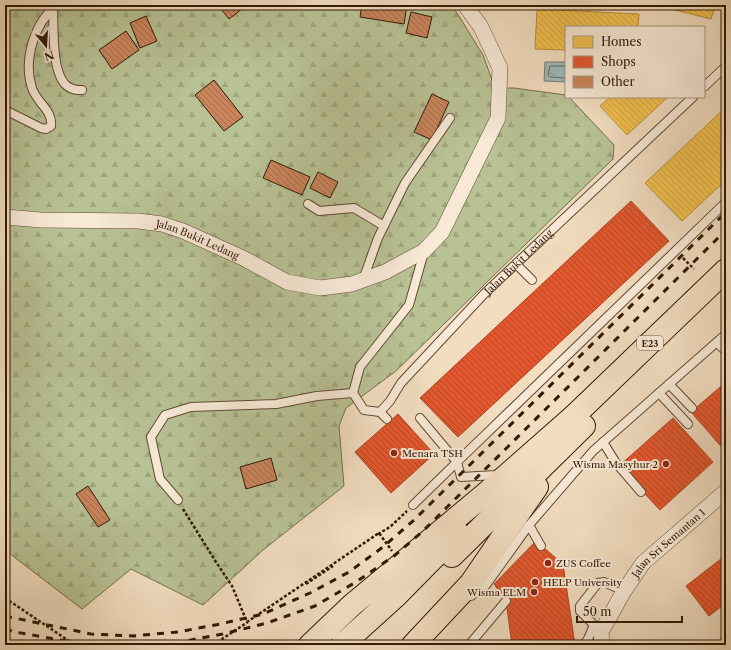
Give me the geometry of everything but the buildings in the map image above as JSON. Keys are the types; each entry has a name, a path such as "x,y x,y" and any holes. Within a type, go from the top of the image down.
{"main road":[{"name":"E23","path":"579,421 726,270"},
{"name":"E23","path":"579,421 726,289"},
{"path":"413,645 471,583 579,421"},
{"path":"310,645 358,600 484,495 579,421"},
{"path":"342,645 579,421"},
{"path":"362,645 579,421"}],"street":[{"name":"Jalan Bukit Ledang","path":"5,217 41,220 138,221 162,224 183,231 236,255 287,282 320,288 352,284 385,272 424,251 442,232 498,118 500,68 481,27 465,5"},
{"name":"Jalan Sri Semantan 1","path":"599,634 624,591 643,563 726,491"}],"lane":[{"path":"55,7 56,57 58,71 62,80 67,86 74,90 82,90"},
{"path":"5,110 41,128 46,129 50,126 52,119 49,113 32,90 29,67 32,45 39,26 55,7"},
{"path":"705,86 726,66"},
{"name":"Jalan Bukit Ledang","path":"380,412 390,401 401,383 484,294 692,98"},
{"path":"363,280 378,238 405,183 450,118"},
{"path":"413,505 726,202"},
{"path":"308,204 319,211 354,208 384,226"},
{"name":"Jalan Bukit Ledang","path":"353,393 360,367 409,305 424,251"},
{"path":"516,264 532,280"},
{"path":"437,619 486,585 529,525 593,451 726,334"},
{"path":"717,343 726,352"},
{"path":"669,384 692,408"},
{"path":"178,500 160,479 151,437 165,415 191,407 276,404 317,396 353,393 364,410 380,412 387,419"},
{"path":"659,393 688,424"},
{"path":"420,418 457,462 462,477 496,475 579,421"},
{"path":"603,442 616,463 641,492"},
{"path":"529,525 541,546"},
{"path":"584,645 588,639 599,634 580,611 580,606 598,583 604,582 624,591"},
{"path":"469,645 506,601"}],"path":[{"path":"675,251 694,270"},
{"path":"178,500 232,586 248,622"},
{"path":"213,645 317,578 379,533 390,527 413,505"},
{"path":"379,533 393,553"},
{"path":"5,598 75,645"}],"green space":[{"path":"5,5 452,5 483,55 495,88 514,88 565,95 565,98 570,98 614,145 613,159 396,371 346,408 339,426 344,486 263,550 203,605 131,569 82,609 5,550"}],"water":[{"path":"545,62 565,62 565,82 544,81"}],"railway":[{"path":"5,616 91,634 133,636 178,632 263,614 310,593 349,572 383,547 414,520 726,212"},
{"path":"147,645 180,642 223,634 267,623 315,606 356,582 394,556 422,532 726,230"},
{"path":"5,629 89,645"}],"place":[{"name":"Menara TSH","path":"394,453"},
{"name":"Wisma Masyhur 2","path":"666,464"},
{"name":"ZUS Coffee","path":"548,563"},
{"name":"HELP University","path":"535,582"},
{"name":"Wisma ELM","path":"534,592"}]}
